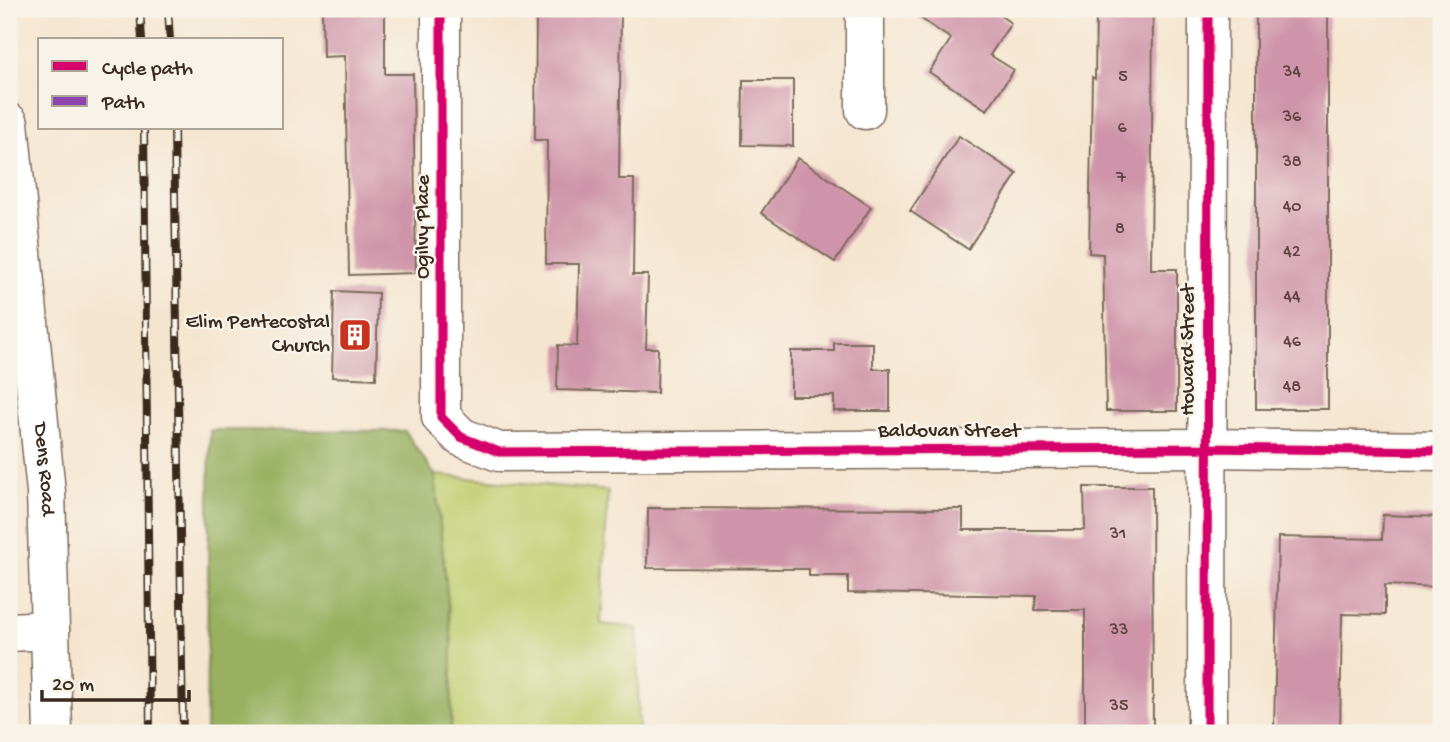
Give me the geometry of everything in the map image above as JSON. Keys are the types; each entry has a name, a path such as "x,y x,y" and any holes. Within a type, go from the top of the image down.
{"street":[{"name":"Ogilvy Place","path":"441,9 441,417 461,437"},
{"path":"865,9 865,110"},
{"name":"Howard Street","path":"1207,733 1208,9"},
{"name":"Dens Road","path":"9,123 46,492 53,733"},
{"name":"Baldovan Street","path":"461,437 499,452 1206,448 1441,451"},
{"path":"9,632 50,630"}],"green space":[{"path":"210,430 405,431 435,475 452,644 451,733 206,733"},
{"path":"435,475 608,491 601,624 637,628 639,733 451,733 452,644"}],"building":[{"path":"322,9 385,9 385,74 413,74 416,273 349,275 345,56 323,57"},
{"path":"536,9 621,9 619,179 634,179 633,275 648,275 646,348 658,348 657,393 557,390 558,345 577,346 579,264 546,264 547,140 535,140"},
{"path":"907,9 990,9 1011,23 990,55 1014,70 987,110 929,72 951,39"},
{"path":"1096,9 1153,9 1151,269 1177,269 1177,411 1106,411 1103,254 1089,253"},
{"path":"1256,9 1328,9 1328,409 1256,409"},
{"path":"743,80 793,80 793,146 742,145"},
{"path":"959,136 1017,174 968,249 910,211"},
{"path":"798,158 871,207 835,262 761,213"},
{"name":"Elim Pentecostal Church","path":"334,291 378,293 376,379 332,377"},
{"path":"834,343 873,343 873,369 890,369 890,411 834,411 834,396 791,396 791,351 834,351"},
{"path":"1084,487 1152,487 1153,733 1085,733 1085,610 1035,610 1036,596 848,593 848,576 809,576 809,569 647,568 648,508 963,509 963,530 1085,530"},
{"path":"1383,515 1441,517 1441,587 1385,585 1385,615 1342,614 1340,733 1284,733 1284,729 1274,729 1278,537 1382,539"}],"railway":[{"path":"140,9 142,38"},
{"path":"168,9 170,38"},
{"path":"144,130 150,733"},
{"path":"174,130 183,733"}],"marked path":[{"path":"9,198 16,198"}],"cycle path":[{"path":"441,9 441,417 461,437 499,452 1206,448 1441,451"},
{"path":"1207,733 1208,9"}],"place":[{"name":"Elim Pentecostal Church","path":"355,335"}]}
